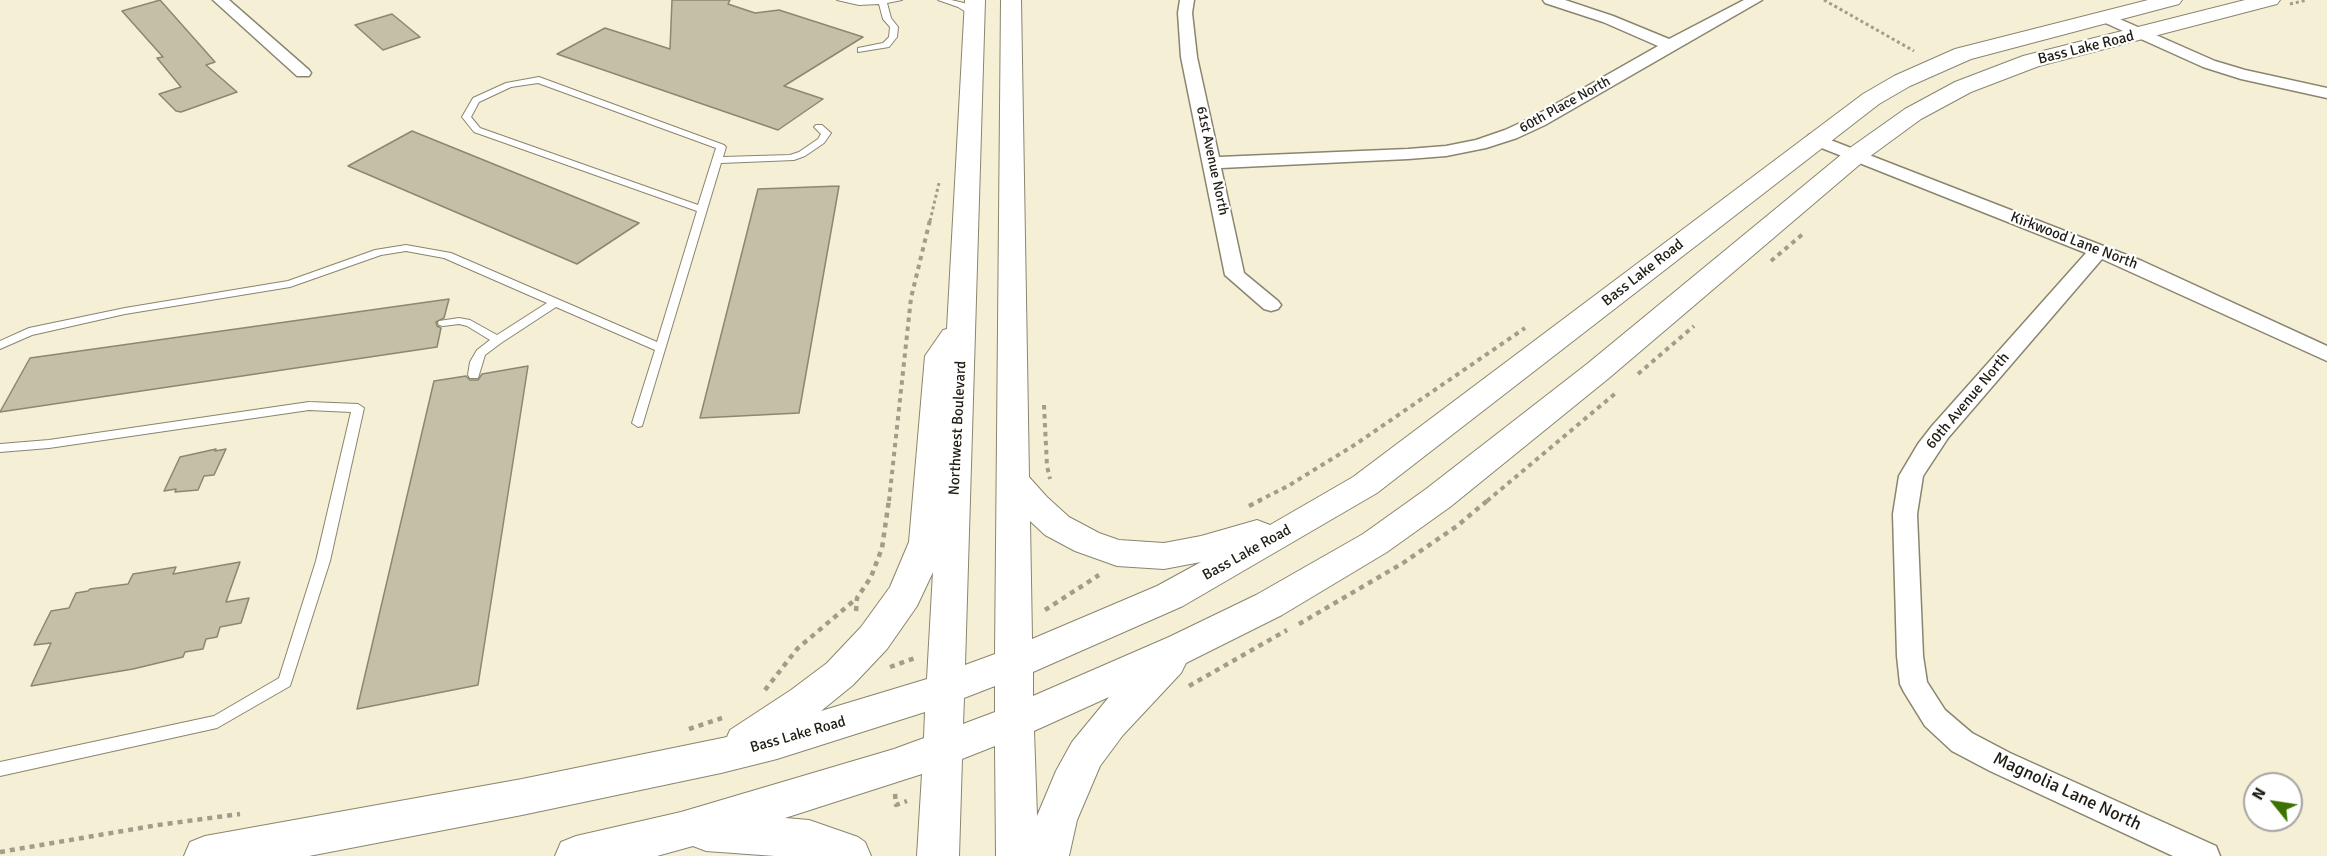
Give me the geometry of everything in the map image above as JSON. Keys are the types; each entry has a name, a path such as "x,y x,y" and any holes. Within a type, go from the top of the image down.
{"main road":[{"path":"1011,0 1010,157 1017,856"},
{"name":"Bass Lake Road","path":"205,856 522,797 721,756 777,742 946,689 1014,663 1170,596 1365,485 1463,412 1815,139 1871,99 1931,67 1963,54 2172,0"},
{"path":"982,4 994,132 1010,157"},
{"name":"Northwest Boulevard","path":"938,856 962,324 982,4"},
{"name":"Bass Lake Road","path":"576,856 681,831 894,767 1014,722 1182,648 1269,605 1353,557 1438,498 1607,364 1856,155 1913,114 1985,78 2031,61 2275,4"},
{"path":"721,756 805,702 840,674 874,638 904,596 918,567 926,542 939,356 962,324"},
{"path":"1013,480 1035,506 1057,526 1117,553 1136,556 1164,556 1201,549 1310,518"},
{"path":"1048,856 1056,820 1070,784 1086,754 1109,723 1182,648"},
{"path":"681,831 809,839 843,851 850,856"}],"street":[{"path":"220,0 303,73"},
{"name":"61st Avenue North","path":"1187,0 1185,13 1189,57 1235,275 1271,305"},
{"path":"1550,0 1608,19 1671,45"},
{"name":"60th Place North","path":"1213,163 1427,153 1480,144 1539,121 1755,0"},
{"path":"2106,18 2185,54 2241,74 2327,93"},
{"name":"Kirkwood Lane North","path":"1815,139 2098,251 2207,297 2327,354"},
{"name":"60th Avenue North","path":"1935,717 1914,684 1910,656 1905,514 1911,476 1940,432 2098,251"},
{"name":"Magnolia Lane North","path":"1935,717 1962,741 2000,762 2205,856"}],"lane":[{"path":"841,0 858,3 898,0"},
{"path":"942,0 961,5 982,4"},
{"path":"861,50 886,45 892,37 894,27 887,19 882,1"},
{"path":"638,423 721,147 539,80 509,85 476,100 466,117 477,130 702,210"},
{"path":"717,160 791,158 802,154 821,141 826,133 819,127"},
{"path":"0,345 29,332 125,311 290,284 379,252 406,248 447,255 661,348"},
{"path":"474,375 481,353 556,302"},
{"path":"443,323 459,321 470,323 497,340"},
{"path":"0,448 49,444 309,406 357,408 323,561 285,682 217,723 0,769"}],"path":[{"path":"1824,0 1920,54"},
{"path":"2275,4 2307,0"},
{"path":"758,698 796,649 857,598 871,577 882,548 897,440 911,298 942,172"},
{"path":"1765,266 1809,228"},
{"path":"1636,376 1698,323"},
{"path":"1186,688 1403,563 1457,526 1618,392"},
{"path":"1043,399 1050,482"},
{"path":"1039,613 1100,574"},
{"path":"856,620 857,598"},
{"path":"687,730 729,715"},
{"path":"896,805 911,800"},
{"path":"0,852 249,812"}],"building":[{"path":"160,0 215,62 206,65 237,92 181,112 176,111 159,94 181,87 157,58 163,57 122,11"},
{"path":"672,0 730,0 728,4 755,13 779,10 863,37 784,86 823,99 778,130 557,54 605,28 670,49"},
{"path":"392,14 420,37 383,50 355,25"},
{"path":"412,131 639,223 577,264 348,166"},
{"path":"839,186 799,413 700,418 758,189"},
{"path":"449,299 444,318 436,322 441,328 437,347 0,412 30,358"},
{"path":"528,366 478,685 357,709 434,381 466,376 470,380 478,380 482,374"},
{"path":"216,449 215,451 226,449 214,475 204,476 198,490 164,491 180,457"},
{"path":"240,562 226,602 249,598 241,623 220,627 217,637 206,639 203,649 185,652 183,657 133,669 31,686 51,643 34,645 51,611 69,608 76,593 128,584 133,574 176,567 173,574"}]}
